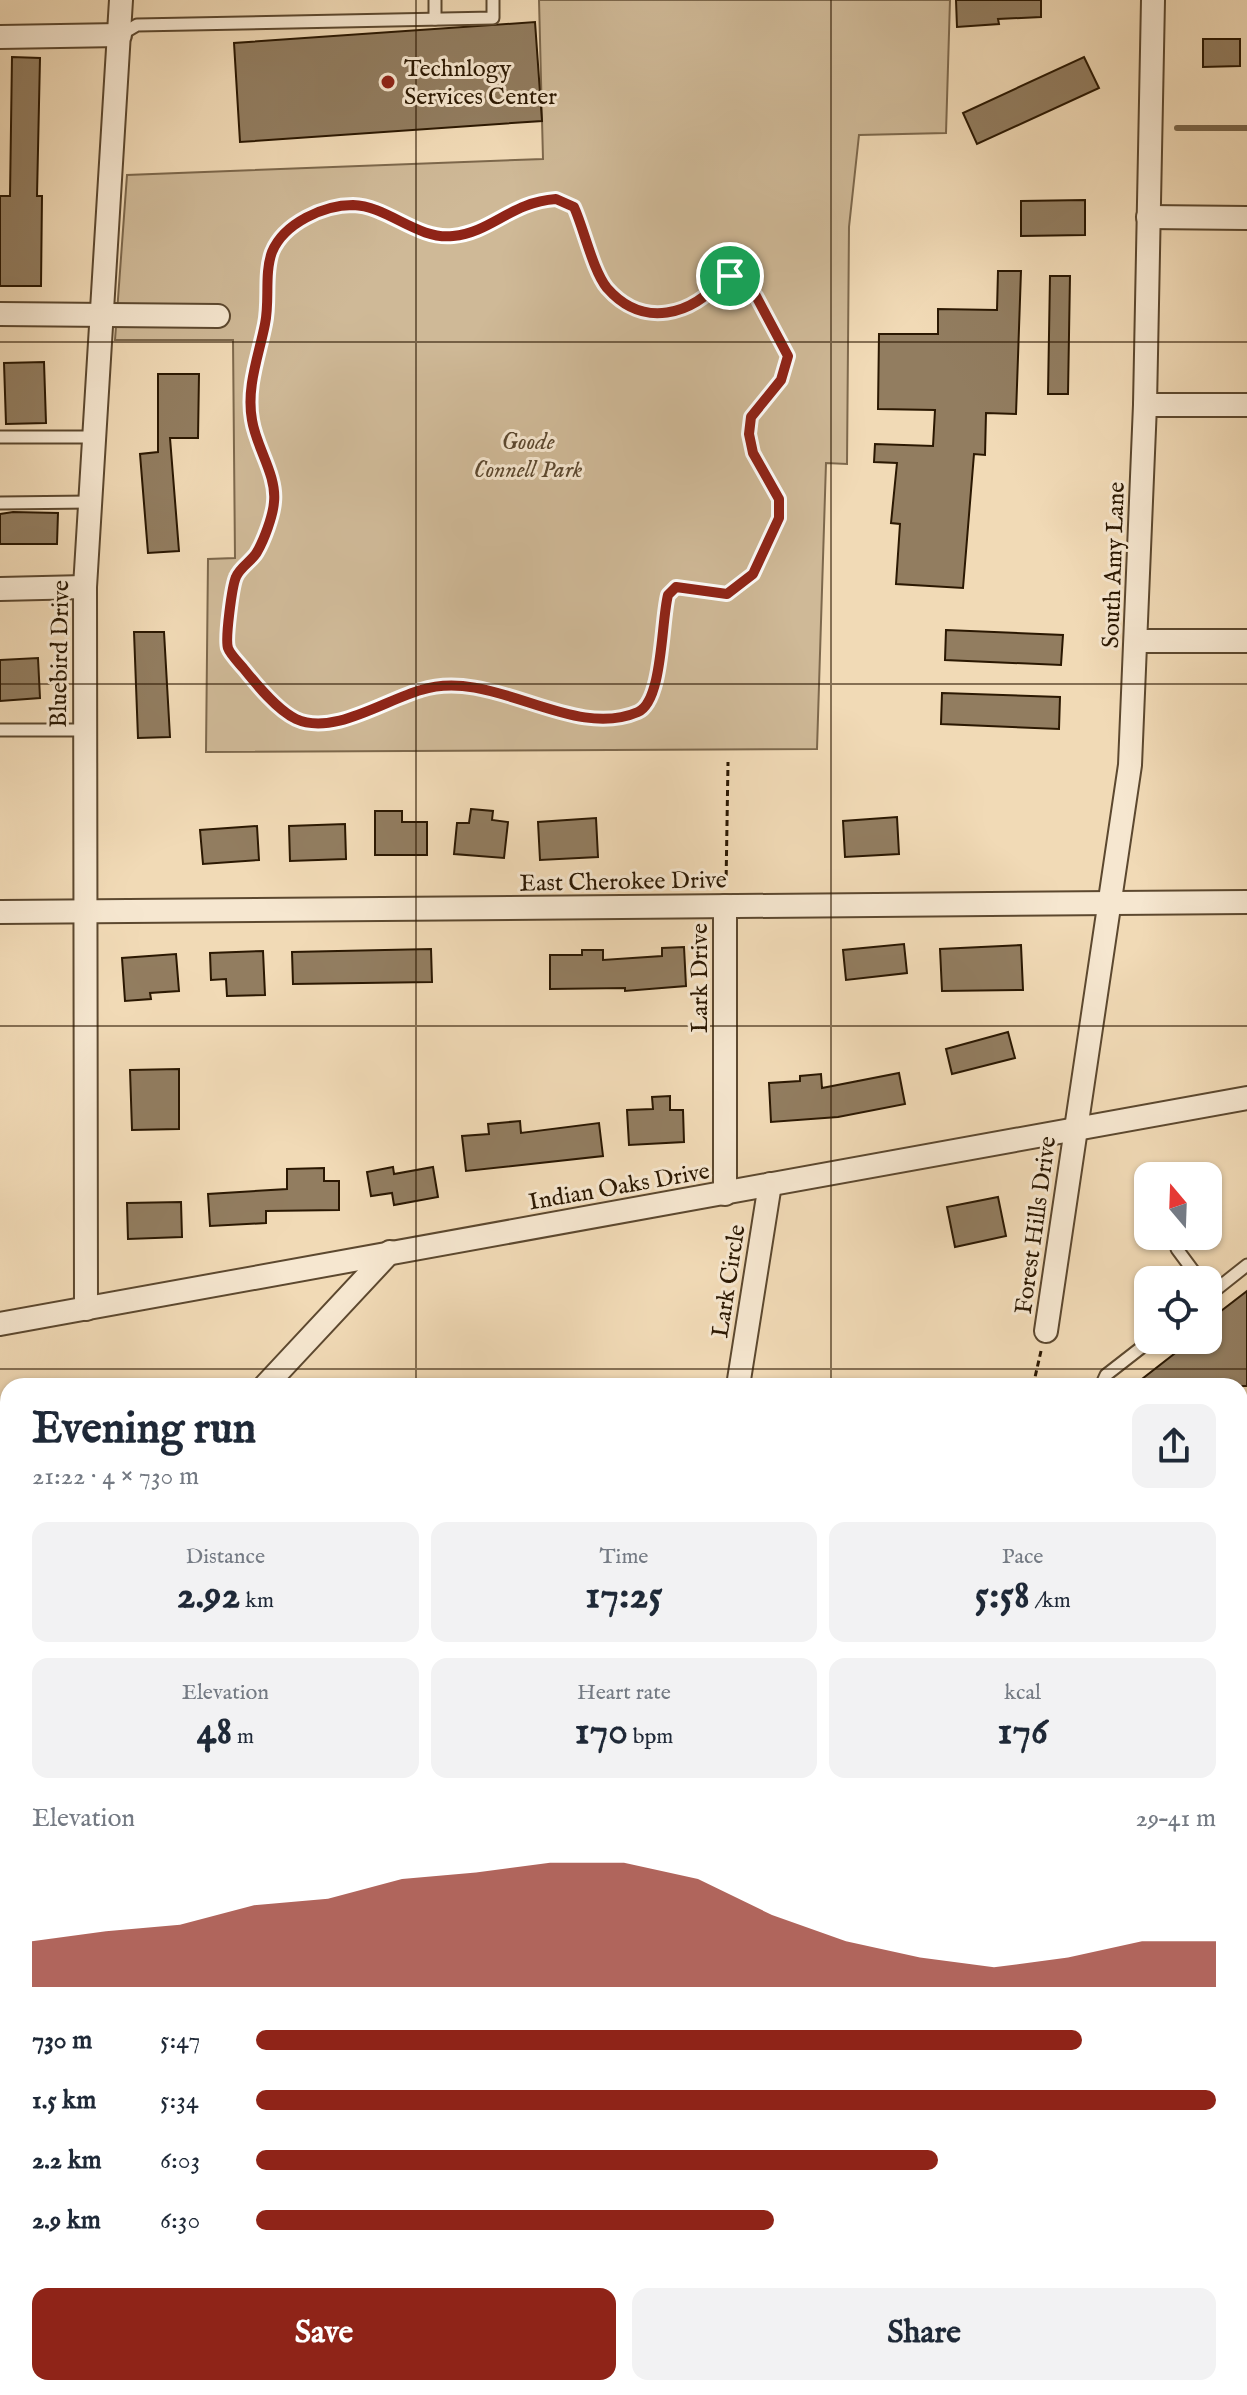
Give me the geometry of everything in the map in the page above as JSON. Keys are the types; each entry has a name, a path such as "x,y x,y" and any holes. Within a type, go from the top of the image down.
{"street":[{"name":"Bluebird Drive","path":"86,1309 83,913 85,587 121,0"},
{"name":"South Amy Lane","path":"1075,1127 1130,765 1145,405 1153,0"},
{"path":"0,37 120,35"},
{"path":"1148,217 1247,218"},
{"path":"0,314 218,316"},
{"path":"1145,405 1247,405"},
{"path":"0,589 85,587"},
{"path":"1136,641 1247,641"},
{"name":"East Cherokee Drive","path":"0,912 1247,902"},
{"name":"Lark Drive","path":"725,906 725,1194"},
{"name":"Indian Oaks Drive","path":"0,1324 1247,1098"},
{"name":"Forest Hills Drive","path":"1046,1331 1075,1127"},
{"name":"Lark Circle","path":"739,1378 770,1184"},
{"path":"272,1378 390,1252"}],"lane":[{"path":"435,0 435,19"},
{"path":"120,35 137,25 493,18 493,0"},
{"path":"0,437 95,437"},
{"path":"0,503 91,502"},
{"path":"0,730 84,730"},
{"path":"1222,1283 1247,1265"},
{"path":"1105,1378 1134,1353"}],"path":[{"path":"556,199 574,207 605,286 623,301 654,316 669,314 687,306 730,276 741,278 756,296 785,346 787,365 781,380 751,417 749,434 753,453 779,499 779,518 753,574 727,594 676,587 668,595 657,683 651,702 638,712 613,717 575,716 466,684 420,690 329,723 296,719 245,670 228,648 229,611 236,576 258,551 275,501 252,421 251,392 256,352 265,325 273,251 285,234 310,214 353,205 375,210 421,230 450,237 472,231 532,201 556,199"},
{"name":"Lark Drive","path":"725,906 728,762"},
{"path":"1035,1378 1046,1331"}],"green space":[{"name":"Goode Connell Park","path":"539,0 950,0 946,133 859,135 849,227 847,464 826,463 817,749 206,752 208,559 235,558 233,340 115,340 127,175 543,159"}],"building":[{"path":"956,0 1041,0 1041,17 998,19 999,24 957,27"},
{"name":"Technlogy Services Center","path":"535,22 542,121 240,142 234,43"},
{"path":"1203,39 1240,39 1240,66 1203,67"},
{"path":"12,57 40,58 37,196 42,196 41,286 0,286 0,196 10,196"},
{"path":"1084,57 1099,88 977,144 963,113"},
{"path":"1085,200 1085,235 1021,236 1021,201"},
{"path":"998,271 1021,271 1016,414 986,413 985,455 974,454 963,588 896,584 900,524 891,523 897,463 874,462 875,444 933,446 935,410 878,409 879,334 938,334 938,309 997,310"},
{"path":"1050,276 1070,276 1068,394 1048,394"},
{"path":"44,362 46,423 6,424 4,363"},
{"path":"158,374 199,374 198,438 170,438 179,551 148,553 140,454 158,452"},
{"path":"58,513 57,544 0,544 0,514"},
{"path":"946,630 1063,635 1061,665 945,660"},
{"path":"134,632 164,632 170,737 138,738"},
{"path":"38,658 40,698 0,701 0,660"},
{"path":"942,693 1060,697 1059,729 941,724"},
{"path":"471,809 493,811 492,820 508,822 504,858 454,854 457,823 469,823"},
{"path":"375,811 402,811 402,822 427,822 427,855 375,855"},
{"path":"897,817 899,854 845,857 843,821"},
{"path":"596,818 598,857 540,860 538,822"},
{"path":"345,824 346,859 290,861 289,826"},
{"path":"257,826 259,860 203,864 200,830"},
{"path":"904,944 907,973 846,980 843,950"},
{"path":"1021,945 1023,990 942,991 940,949"},
{"path":"684,947 686,986 625,991 625,988 550,989 550,955 582,955 582,950 603,950 603,960 662,956 662,948"},
{"path":"431,949 432,982 293,984 292,952"},
{"path":"263,951 265,995 227,996 226,979 211,980 210,953"},
{"path":"176,954 179,991 150,993 151,999 125,1001 122,958"},
{"path":"1008,1032 1015,1058 952,1074 946,1049"},
{"path":"179,1069 179,1129 132,1130 130,1070"},
{"path":"899,1073 905,1104 838,1117 771,1122 769,1083 800,1081 800,1076 821,1074 822,1088"},
{"path":"670,1096 670,1110 683,1110 684,1142 629,1145 627,1110 653,1109 652,1097"},
{"path":"520,1121 521,1133 599,1123 603,1156 466,1171 462,1136 489,1134 488,1124"},
{"path":"393,1167 394,1174 433,1167 438,1197 394,1205 392,1193 371,1196 367,1172"},
{"path":"324,1168 324,1181 339,1181 339,1210 266,1211 266,1223 210,1226 208,1194 287,1189 287,1169"},
{"path":"998,1197 1006,1236 955,1247 947,1207"},
{"path":"181,1202 182,1237 128,1239 127,1203"},
{"path":"1247,1291 1247,1378 1143,1378 1174,1354 1222,1354 1222,1310"}],"waterway":[{"path":"1177,128 1247,128"}],"place":[{"name":"Technlogy Services Center","path":"388,82"}],"route":[{"path":"556,199 574,207 605,286 623,301 654,316 669,314 687,306 705,295 724,277 730,276 741,278 756,296 788,356 781,380 751,417 749,434 753,453 779,499 779,518 753,574 727,594 676,587 668,595 660,634 657,683 651,702 638,712 613,717 575,716 466,684 442,685 329,723 296,719 245,670 228,648 229,611 234,599 236,576 258,551 275,501 266,461 252,421 251,392 256,352 265,325 268,274 273,251 285,234 310,214 353,205 375,210 429,233 450,237 472,231 532,201 556,199"}]}
